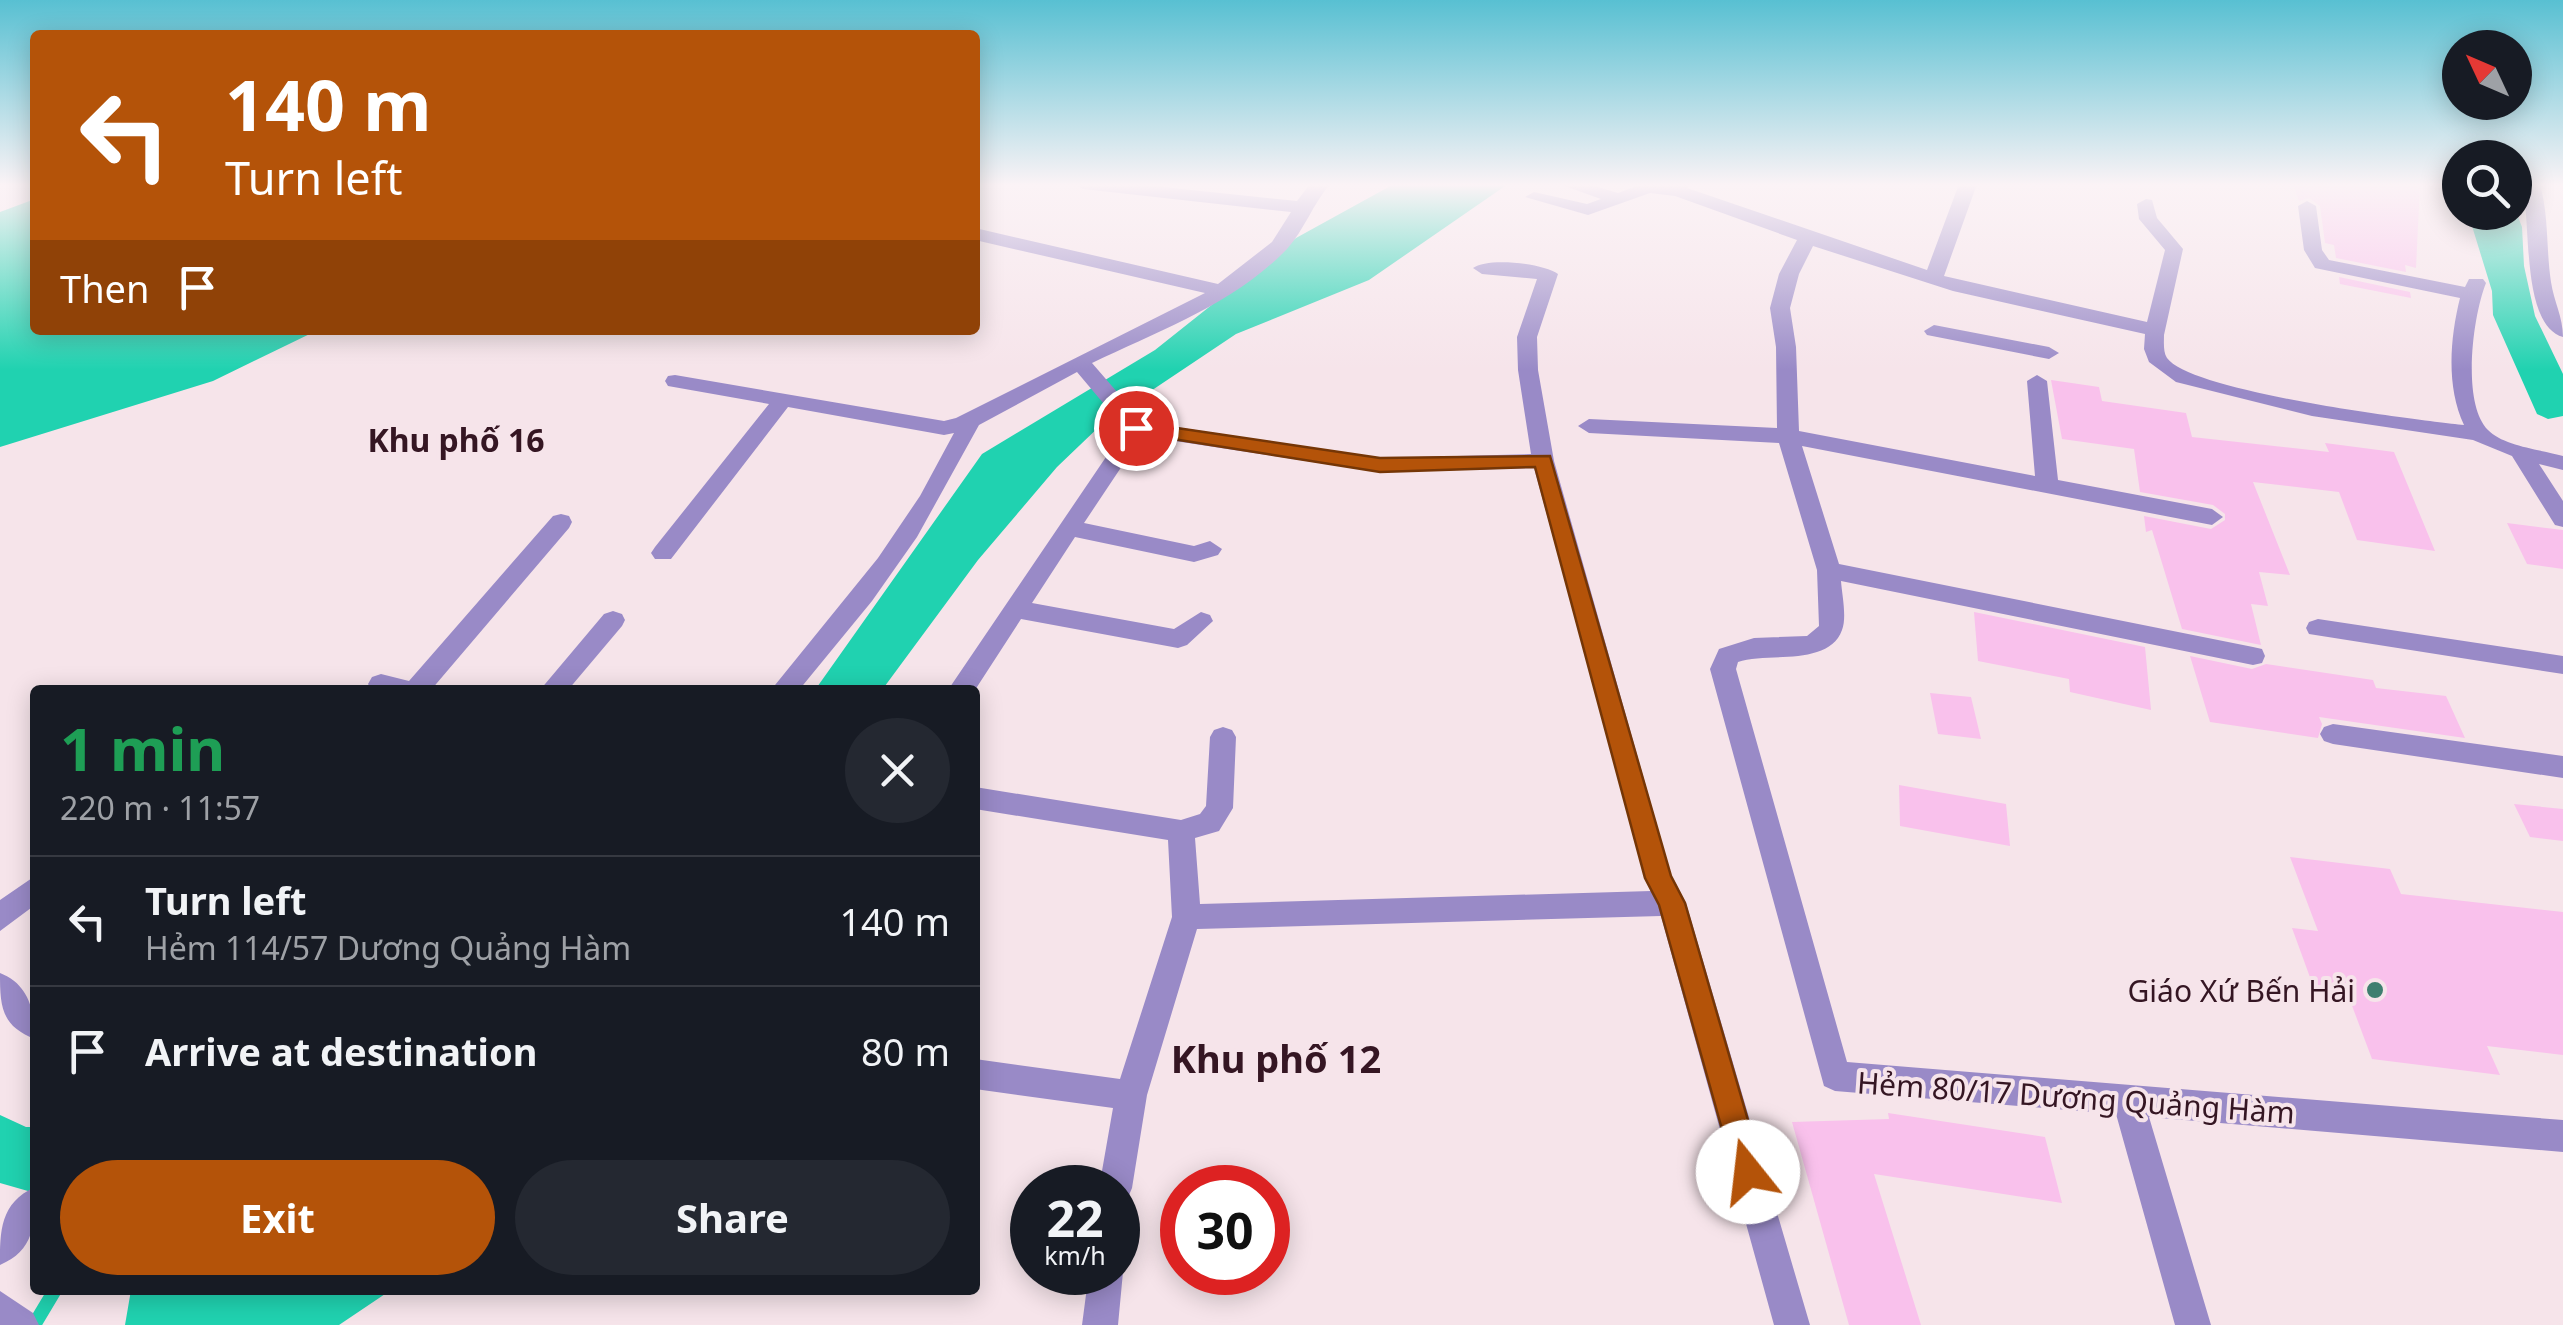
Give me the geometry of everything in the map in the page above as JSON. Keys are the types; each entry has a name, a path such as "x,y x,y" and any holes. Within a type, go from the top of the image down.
{"street":[{"path":"1026,246 1223,291"},
{"path":"676,381 944,428 969,424 1080,362 1223,291 1279,246"},
{"name":"Hẻm 80/17 Dương Quảng Hàm","path":"1804,246 1788,274 1780,308 1786,348 1788,436 1830,570 1831,628 1822,640 1808,645 1754,647 1728,656 1723,669 1835,1076 1843,1080 2128,1099 2563,1136"},
{"path":"1832,246 1933,279 2049,352"},
{"path":"1933,279 1945,246"},
{"path":"2172,246 2154,330 2153,350 2162,366 2194,382 2285,403 2478,434 2563,464"},
{"path":"2312,246 2322,264 2473,289 2462,318 2463,370 2478,434"},
{"path":"2542,246 2542,291 2549,318 2563,331"},
{"path":"1482,268 1548,274 1527,337 1528,370 1543,460 1658,878 1672,903 1792,1325"},
{"path":"1934,331 2002,320 2154,330"},
{"path":"1080,362 1136,428 1380,465 1543,460"},
{"path":"2038,381 2047,485"},
{"path":"663,553 783,400"},
{"path":"788,685 900,550 942,480 969,424"},
{"path":"1589,426 1788,436 2212,516"},
{"path":"965,685 1136,428"},
{"path":"2520,451 2563,519"},
{"path":"420,685 562,522"},
{"path":"1070,528 1194,554 1210,549"},
{"path":"1830,570 2253,656"},
{"path":"1016,609 1178,640 1201,622"},
{"path":"558,685 613,620"},
{"path":"2318,628 2563,665"},
{"path":"2332,734 2563,767"},
{"path":"980,799 1181,831 1209,823 1219,808 1223,737"},
{"path":"1119,1165 1131,1095 1186,917 1181,831"},
{"path":"0,918 30,892"},
{"path":"1186,917 1672,903"},
{"path":"0,987 30,1022"},
{"path":"980,1075 1131,1095"},
{"path":"2128,1099 2192,1325"},
{"path":"1100,1325 1103,1295"},
{"path":"0,1308 21,1325"}],"shaded area":[{"path":"0,246 30,246 30,335 308,335 213,381 0,447"},
{"path":"1286,246 1418,246 1369,280 1236,334 1103,423 1057,467 978,560 886,685 819,685 982,454 1155,350"},
{"path":"2478,246 2523,246 2535,316 2563,374 2563,416 2548,419 2537,414 2493,315 2492,291"},
{"path":"0,1115 30,1127 30,1192 0,1183"},
{"path":"130,1295 384,1295 339,1325 125,1325"}],"building":[{"path":"2334,246 2417,246 2416,268 2405,265 2406,272 2336,258"},
{"path":"2339,277 2410,292 2411,298 2340,284"},
{"path":"2051,380 2099,387 2102,401 2186,413 2192,437 2329,452 2325,443 2394,452 2435,551 2357,540 2339,492 2253,482 2290,575 2259,572 2268,606 2251,604 2261,645 2182,629 2152,530 2146,532 2144,516 2211,529 2225,520 2225,514 2213,505 2140,492 2134,449 2062,439"},
{"path":"2507,523 2563,530 2563,569 2527,564"},
{"path":"1974,612 2145,647 2151,710 2070,692 2069,679 1978,661"},
{"path":"2190,656 2252,669 2266,664 2373,680 2376,688 2446,696 2465,738 2319,717 2322,724 2318,738 2210,722"},
{"path":"1930,693 1971,697 1981,739 1938,734"},
{"path":"1899,785 2006,804 2010,846 1900,826"},
{"path":"2514,804 2563,809 2563,841 2530,837"},
{"path":"2290,857 2390,869 2401,894 2563,912 2563,1055 2487,1046 2500,1075 2372,1059 2348,995 2315,991 2292,928 2318,931"},
{"path":"1888,1113 2045,1137 2062,1203 1874,1174 1921,1325 1849,1325 1792,1122 1889,1119"}],"waterway":[{"path":"34,1325 52,1295"}],"place":[{"name":"Giáo Xứ Bến Hải","path":"2375,990"}],"district":[{"name":"Khu phố 16","path":"456,439"},
{"name":"Khu phố 12","path":"1276,1058"}],"route":[{"path":"1136,428 1380,465 1543,460 1658,878 1672,903 1748,1172"}]}
